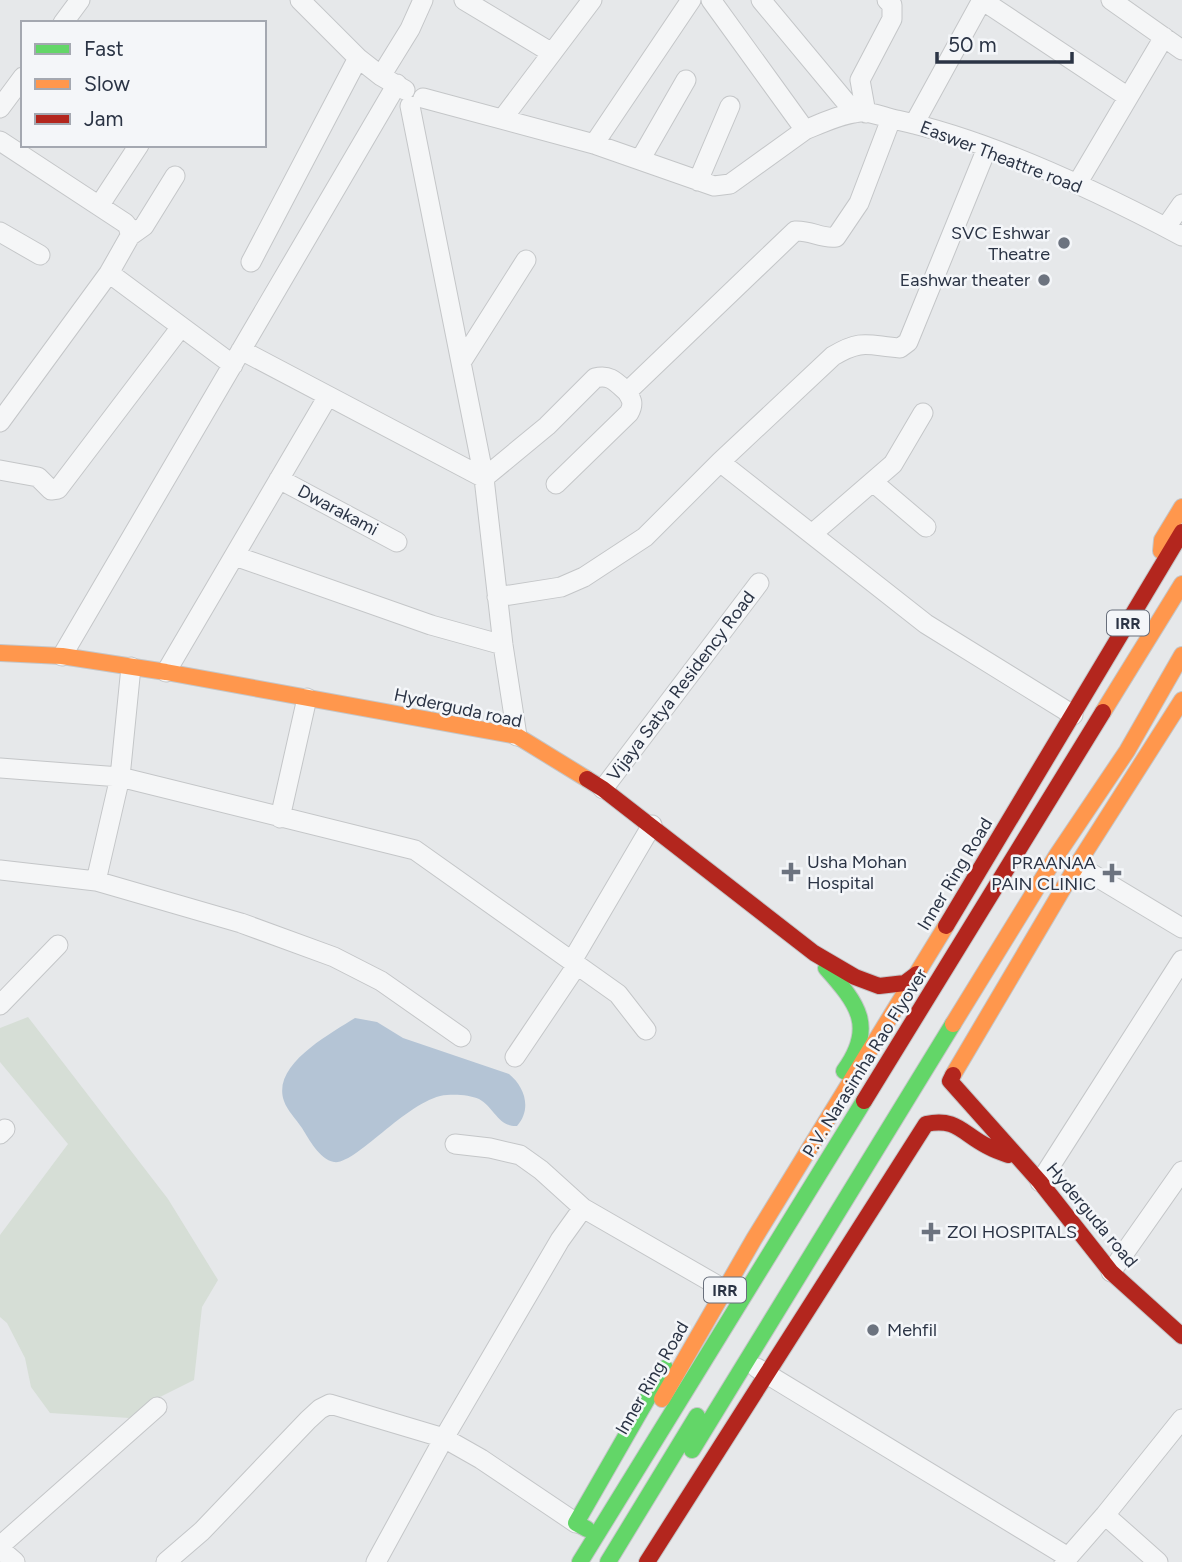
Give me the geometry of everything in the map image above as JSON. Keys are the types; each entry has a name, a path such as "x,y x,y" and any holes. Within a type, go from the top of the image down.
{"main road":[{"path":"1160,570 1162,540 1182,507"},
{"name":"Inner Ring Road","path":"569,1562 581,1526 1182,532"},
{"name":"P.V. Narasimha Rao Flyover","path":"580,1562 1182,584"},
{"name":"Hyderguda road","path":"0,653 62,656 166,672 517,736 603,789 814,953 855,977 879,986 905,983 917,974"},
{"path":"622,1562 1036,889 1127,751 1182,655"},
{"path":"1077,866 1182,700"},
{"path":"608,1562 1058,824"},
{"name":"Hyderguda road","path":"1077,866 950,1081 1040,1182 1111,1272 1182,1336"},
{"path":"581,1526 715,1284 859,1048 861,1020 853,999 814,953"},
{"path":"647,1562 926,1124 939,1120 953,1122 988,1146 1020,1159"}],"street":[{"path":"64,21 80,0"},
{"path":"300,0 358,58 403,91 594,144 714,186 730,184 805,130 836,117 860,113"},
{"path":"424,0 410,29 403,91 462,361 484,478 503,645 517,736"},
{"path":"464,0 552,53"},
{"path":"503,118 592,0"},
{"path":"594,144 691,0"},
{"path":"711,0 805,130"},
{"path":"761,0 841,95 860,113"},
{"path":"860,113 860,80 892,19 892,5 887,0"},
{"path":"914,124 982,0 1128,97"},
{"path":"1120,2 1182,50"},
{"path":"1077,184 1164,37"},
{"path":"251,262 358,58"},
{"path":"0,108 21,80"},
{"path":"640,160 685,80"},
{"path":"62,656 237,358 403,91"},
{"path":"841,95 862,91"},
{"path":"698,181 730,106"},
{"name":"Easwer Theattre road","path":"860,113 914,124 987,148 1077,184 1174,232"},
{"path":"627,392 796,231 806,230 825,238 836,237 842,232 859,203 891,119"},
{"path":"0,141 125,223 130,236"},
{"path":"99,206 138,147"},
{"path":"497,597 561,587 584,577 645,537 833,356 850,346 865,343 900,348 908,342 987,148"},
{"path":"0,422 109,273 130,236 144,226 175,176"},
{"path":"1174,232 1182,204"},
{"path":"0,232 40,256"},
{"path":"462,361 526,260"},
{"path":"109,273 181,327 237,358 328,396 484,478"},
{"path":"0,470 38,477 51,490 58,489 181,327"},
{"path":"484,478 547,426 595,378 610,378 627,392 632,400 629,413 556,484"},
{"path":"166,672 328,396"},
{"path":"812,534 893,464 923,413"},
{"path":"720,462 926,624 1073,715"},
{"name":"Dwarakami","path":"279,479 397,542"},
{"path":"873,482 926,527"},
{"path":"235,556 431,625 503,645"},
{"name":"Vijaya Satya Residency Road","path":"603,789 759,583"},
{"path":"96,881 120,777 131,667"},
{"path":"280,818 307,698"},
{"path":"0,768 120,777 415,850 618,994 646,1030"},
{"path":"516,1058 575,963 652,825"},
{"path":"1077,866 1182,928"},
{"path":"0,870 96,881 241,923 334,957 381,981 461,1037"},
{"path":"0,1005 58,945"},
{"path":"1040,1182 1182,960"},
{"path":"455,1144 520,1155 583,1208 715,1284"},
{"path":"1111,1272 1182,1171"},
{"path":"376,1562 444,1438 560,1240 583,1208"},
{"path":"747,1362 1066,1560 1182,1419"},
{"path":"166,1562 202,1531 307,1420 330,1404 444,1438 481,1459 581,1526"},
{"path":"15,1562 0,1548 157,1408"},
{"path":"1105,1515 1158,1562"}],"shaded area":[{"path":"28,1017 168,1199 218,1280 202,1307 194,1380 160,1397 129,1418 50,1413 31,1387 25,1358 7,1323 0,1317 0,1235 68,1144 0,1062 0,1028"}],"water":[{"path":"355,1018 377,1022 403,1038 509,1074 519,1085 525,1098 522,1119 517,1126 511,1125 501,1120 479,1099 447,1095 417,1107 355,1154 334,1162 324,1157 287,1108 282,1088 286,1075 305,1052"}],"traffic: fast":[{"path":"826,968 847,993 859,1016 859,1041 844,1071"},
{"path":"692,1450 953,1024"},
{"path":"580,1562 864,1101"},
{"path":"587,1529 576,1523 665,1368"},
{"path":"608,1562 697,1416"}],"traffic: slow":[{"path":"1161,551 1162,540 1182,507"},
{"path":"1103,712 1182,584"},
{"path":"0,653 62,656 166,672 517,736 587,779"},
{"path":"953,1024 1057,855 1127,751 1182,655"},
{"path":"953,1075 1077,865 1182,700"},
{"path":"662,1399 754,1239 946,926"}],"traffic: jam":[{"path":"946,926 1182,532"},
{"path":"864,1101 1103,712"},
{"path":"587,779 814,953 855,977 879,986 905,983 917,974"},
{"path":"953,1075 950,1081 1040,1182 1111,1272 1182,1336"},
{"path":"647,1562 926,1124 936,1122 952,1125 1008,1155"}],"place":[{"name":"SVC Eshwar Theatre","path":"1064,243"},
{"name":"Eashwar theater","path":"1044,280"},
{"name":"Usha Mohan Hospital","path":"791,872"},
{"name":"PRAANAA PAIN CLINIC","path":"1112,873"},
{"name":"ZOI HOSPITALS","path":"931,1232"},
{"name":"Mehfil","path":"873,1330"}]}
